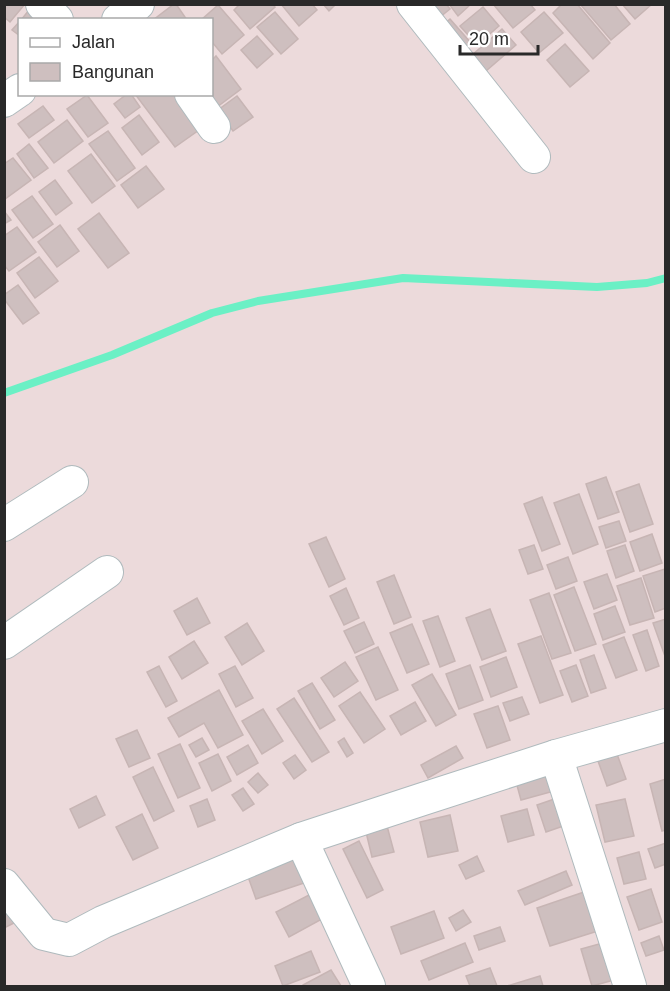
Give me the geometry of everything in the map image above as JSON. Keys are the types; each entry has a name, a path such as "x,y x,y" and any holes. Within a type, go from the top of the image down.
{"street":[{"path":"42,4 55,18"},
{"path":"413,4 534,157"},
{"path":"4,101 18,91"},
{"path":"192,96 214,127"},
{"path":"4,525 72,482"},
{"path":"4,643 107,572"},
{"path":"4,885 45,934 69,940 103,922 301,840 556,756 666,725"},
{"path":"556,756 630,987"},
{"path":"301,840 369,987"}],"building":[{"path":"4,4 25,4 10,22 4,17"},
{"path":"176,4 186,18 156,18"},
{"path":"240,4 273,4 275,7 250,29 234,10"},
{"path":"281,4 312,4 317,10 299,26"},
{"path":"323,4 336,4 329,11"},
{"path":"419,4 446,4 450,9 434,22"},
{"path":"449,4 471,4 458,16"},
{"path":"493,4 530,4 535,10 513,28"},
{"path":"562,4 577,4 610,43 593,59 553,13"},
{"path":"580,4 614,4 630,24 611,40"},
{"path":"622,4 652,4 635,19"},
{"path":"218,5 244,35 222,54 213,43 213,18 203,18"},
{"path":"483,7 499,26 477,45 460,26"},
{"path":"29,10 39,18 23,18"},
{"path":"275,12 298,39 281,54 257,27"},
{"path":"544,12 563,33 539,53 521,32"},
{"path":"450,19 471,43 458,54 437,30"},
{"path":"18,23 18,34 12,30"},
{"path":"502,29 516,45 486,71 472,55"},
{"path":"257,36 273,54 257,68 241,50"},
{"path":"565,44 589,71 570,87 547,60"},
{"path":"216,56 241,89 209,113 196,96 213,96 213,59"},
{"path":"88,96 108,123 88,137 67,109"},
{"path":"124,96 132,96 140,107 125,118 114,104"},
{"path":"137,96 184,96 206,125 175,147"},
{"path":"237,96 253,117 233,131 218,110"},
{"path":"43,106 54,120 29,138 18,124"},
{"path":"139,115 159,142 142,155 122,128"},
{"path":"67,120 83,141 54,163 38,142"},
{"path":"108,131 135,168 117,181 89,144"},
{"path":"29,144 48,168 34,178 17,154"},
{"path":"91,154 115,186 92,203 68,171"},
{"path":"13,158 31,180 5,199 4,164"},
{"path":"146,166 164,189 138,208 121,185"},
{"path":"55,180 72,203 56,215 39,192"},
{"path":"32,196 53,224 33,238 12,210"},
{"path":"4,211 11,220 4,224"},
{"path":"99,213 129,253 108,268 78,229"},
{"path":"60,225 79,251 57,267 38,242"},
{"path":"17,227 36,252 9,271 4,265 4,236"},
{"path":"39,257 58,281 35,298 17,273"},
{"path":"18,285 39,313 23,324 4,299 4,295"},
{"path":"606,477 619,512 598,519 586,484"},
{"path":"639,484 653,524 630,532 616,492"},
{"path":"579,494 598,544 573,554 554,503"},
{"path":"542,497 560,544 542,551 524,504"},
{"path":"619,521 626,541 606,548 599,527"},
{"path":"652,534 662,563 640,571 630,542"},
{"path":"326,537 345,579 329,587 309,544"},
{"path":"534,545 543,569 528,574 519,550"},
{"path":"625,545 634,571 616,578 607,551"},
{"path":"568,557 577,581 556,589 547,565"},
{"path":"665,569 666,608 655,612 643,576"},
{"path":"607,574 617,600 594,609 584,582"},
{"path":"394,575 411,617 394,624 377,582"},
{"path":"641,578 654,618 630,625 617,586"},
{"path":"574,587 596,644 575,651 554,595"},
{"path":"346,588 359,618 344,625 330,596"},
{"path":"549,593 571,653 552,659 530,600"},
{"path":"197,598 210,623 187,635 174,611"},
{"path":"615,606 625,632 603,640 594,614"},
{"path":"490,609 506,651 482,660 466,618"},
{"path":"438,616 455,661 440,667 423,621"},
{"path":"666,619 666,659 653,623"},
{"path":"364,622 374,644 355,653 344,631"},
{"path":"247,623 264,651 242,665 225,637"},
{"path":"412,624 429,664 407,673 390,633"},
{"path":"647,630 659,666 646,671 633,635"},
{"path":"541,636 563,695 540,703 518,644"},
{"path":"624,637 637,670 616,678 603,645"},
{"path":"194,641 208,663 182,679 169,657"},
{"path":"378,647 398,690 376,700 356,657"},
{"path":"594,655 606,688 591,693 580,660"},
{"path":"506,657 517,687 491,697 480,667"},
{"path":"345,662 358,681 334,697 321,678"},
{"path":"470,665 483,700 459,709 446,674"},
{"path":"576,665 588,696 572,702 560,671"},
{"path":"159,666 177,701 166,707 147,672"},
{"path":"235,666 253,698 236,707 219,674"},
{"path":"432,674 456,715 436,726 412,685"},
{"path":"312,683 335,720 320,729 298,691"},
{"path":"219,690 243,735 218,748 204,723 179,737 168,718"},
{"path":"360,692 385,729 364,743 339,706"},
{"path":"522,697 529,714 510,721 503,703"},
{"path":"294,698 329,752 312,762 277,709"},
{"path":"415,702 426,721 401,735 390,716"},
{"path":"498,706 510,740 487,748 474,714"},
{"path":"263,709 283,741 262,754 242,721"},
{"path":"137,730 150,758 129,767 116,739"},
{"path":"202,738 209,750 196,757 189,745"},
{"path":"344,738 353,753 347,757 338,742"},
{"path":"180,744 200,788 178,798 158,754"},
{"path":"248,745 258,763 237,775 227,757"},
{"path":"456,746 463,758 428,778 421,765"},
{"path":"218,754 231,781 212,791 199,763"},
{"path":"617,754 626,779 607,786 598,761"},
{"path":"295,755 306,770 294,779 283,763"},
{"path":"153,767 174,811 154,821 133,777"},
{"path":"547,769 554,791 521,800 515,778"},
{"path":"258,773 268,785 258,793 248,782"},
{"path":"666,779 666,830 662,831 650,784"},
{"path":"243,788 254,804 243,811 232,795"},
{"path":"96,796 105,815 79,828 70,809"},
{"path":"563,796 572,823 546,832 537,805"},
{"path":"207,799 215,820 198,827 190,806"},
{"path":"625,799 634,836 605,842 596,805"},
{"path":"527,809 534,835 508,842 501,816"},
{"path":"142,814 158,848 133,860 116,827"},
{"path":"450,815 458,851 428,857 420,822"},
{"path":"387,826 394,852 372,857 366,832"},
{"path":"359,841 383,890 367,898 343,849"},
{"path":"666,843 666,864 655,868 648,849"},
{"path":"639,852 646,879 624,884 617,858"},
{"path":"294,854 304,883 256,899 246,871"},
{"path":"477,856 484,871 466,879 459,865"},
{"path":"566,871 572,885 525,905 518,891"},
{"path":"651,889 662,922 639,930 627,897"},
{"path":"587,891 601,930 550,946 537,908"},
{"path":"309,895 322,919 289,937 276,912"},
{"path":"4,904 18,921 4,928"},
{"path":"463,910 471,922 456,931 449,918"},
{"path":"434,911 444,938 401,954 391,927"},
{"path":"500,927 505,941 479,950 474,936"},
{"path":"659,936 664,950 646,956 641,943"},
{"path":"465,943 473,962 429,980 421,961"},
{"path":"603,943 614,980 592,986 581,949"},
{"path":"311,951 320,972 283,986 275,966"},
{"path":"490,968 497,986 470,986 466,976"},
{"path":"331,970 341,986 303,986 303,985"},
{"path":"540,976 543,986 507,986"}],"waterway":[{"path":"4,393 112,355 212,313 258,301 403,278 597,287 647,283 666,278"}]}
